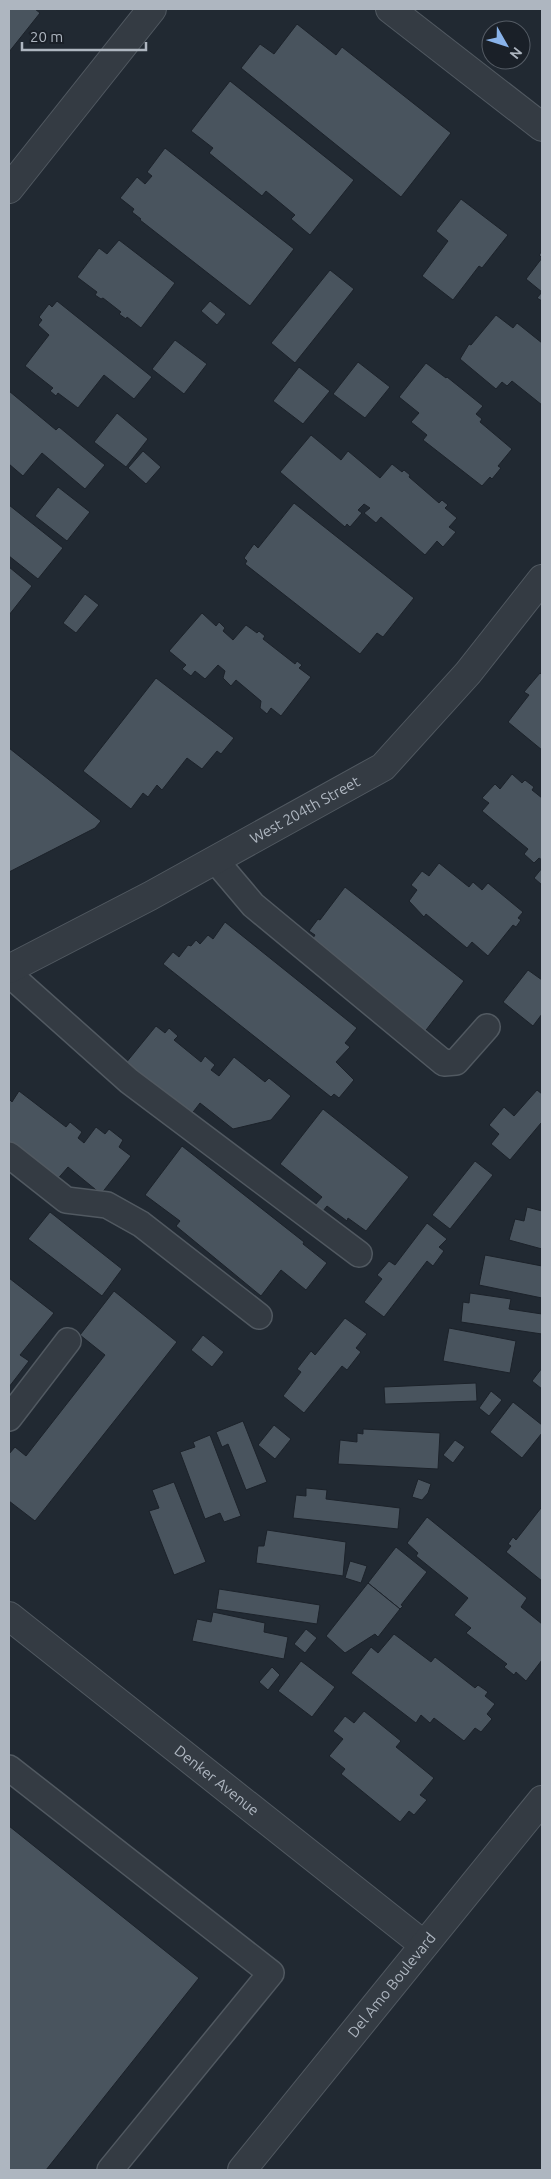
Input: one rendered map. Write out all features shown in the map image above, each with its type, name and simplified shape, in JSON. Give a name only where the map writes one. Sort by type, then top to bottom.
[{"type":"street","points":[[9,189],[152,9]]},
{"type":"street","points":[[390,9],[542,127]]},
{"type":"street","name":"West 204th Street","points":[[9,969],[150,896],[383,767],[468,673],[542,578]]},
{"type":"street","name":"Denker Avenue","points":[[9,1616],[424,1946]]},
{"type":"street","name":"Del Amo Boulevard","points":[[242,2170],[542,1800]]},
{"type":"lane","points":[[215,860],[253,905],[444,1063],[456,1062],[487,1027]]},
{"type":"lane","points":[[9,974],[129,1081],[359,1254]]},
{"type":"lane","points":[[9,1156],[66,1200],[107,1205],[141,1224],[259,1316]]},
{"type":"lane","points":[[9,1418],[68,1341]]},
{"type":"lane","points":[[9,1768],[271,1973],[110,2170]]},
{"type":"building","points":[[9,9],[35,9],[40,13],[9,52]]},
{"type":"building","points":[[297,24],[336,55],[342,47],[451,133],[401,197],[241,68],[260,44],[274,54]]},
{"type":"building","points":[[230,81],[354,180],[310,235],[291,219],[295,215],[266,191],[262,196],[209,153],[213,148],[191,131]]},
{"type":"building","points":[[165,148],[294,249],[250,306],[140,220],[132,212],[134,209],[120,198],[137,177],[145,184],[152,176],[147,172]]},
{"type":"building","points":[[461,199],[508,235],[482,268],[479,266],[453,300],[422,276],[448,241],[436,231]]},
{"type":"building","points":[[119,240],[175,283],[141,328],[127,317],[126,319],[119,314],[121,312],[103,298],[101,299],[95,295],[97,292],[77,277],[99,248],[107,254]]},
{"type":"building","points":[[542,258],[542,292],[526,279]]},
{"type":"building","points":[[330,270],[354,289],[295,363],[271,343]]},
{"type":"building","points":[[542,292],[542,301],[537,298]]},
{"type":"building","points":[[57,301],[152,377],[134,399],[104,375],[78,408],[58,393],[56,396],[50,391],[53,388],[25,366],[49,335],[38,325],[42,320],[39,317],[49,304],[52,307]]},
{"type":"building","points":[[210,301],[226,314],[217,325],[201,311]]},
{"type":"building","points":[[496,315],[513,328],[517,323],[542,343],[542,405],[512,381],[507,386],[502,382],[496,389],[460,359],[469,344],[471,345]]},
{"type":"building","points":[[175,340],[207,364],[184,394],[152,369]]},
{"type":"building","points":[[358,362],[390,387],[365,418],[333,394]]},
{"type":"building","points":[[426,363],[483,406],[476,414],[482,419],[480,422],[512,449],[498,466],[501,468],[492,479],[490,477],[482,486],[423,440],[427,435],[411,422],[419,413],[399,397]]},
{"type":"building","points":[[299,367],[330,391],[303,424],[273,401]]},
{"type":"building","points":[[9,391],[56,430],[59,427],[105,465],[85,489],[42,453],[23,476],[9,464]]},
{"type":"building","points":[[117,413],[148,439],[126,467],[94,442]]},
{"type":"building","points":[[311,435],[341,460],[348,451],[380,478],[392,464],[402,472],[404,470],[410,475],[409,477],[439,503],[442,500],[448,505],[445,508],[457,518],[449,527],[456,532],[443,547],[437,541],[425,555],[381,517],[376,523],[364,513],[370,508],[364,504],[358,510],[362,513],[350,527],[347,524],[345,527],[280,472]]},
{"type":"building","points":[[143,451],[161,467],[146,484],[128,468]]},
{"type":"building","points":[[58,487],[90,512],[67,541],[35,516]]},
{"type":"building","points":[[294,503],[414,598],[383,637],[377,633],[360,654],[245,564],[247,561],[244,558],[254,544],[258,548]]},
{"type":"building","points":[[9,505],[63,548],[38,579],[9,556]]},
{"type":"building","points":[[9,567],[32,586],[9,615]]},
{"type":"building","points":[[85,594],[99,605],[76,633],[63,623]]},
{"type":"building","points":[[202,613],[216,626],[219,622],[225,628],[223,631],[233,640],[246,625],[257,633],[259,631],[265,636],[263,639],[295,664],[297,661],[302,665],[299,668],[311,677],[281,716],[271,708],[267,714],[260,708],[261,701],[236,680],[231,686],[223,678],[225,671],[218,665],[205,679],[195,671],[191,676],[182,669],[186,665],[169,651]]},
{"type":"building","points":[[540,673],[542,675],[542,750],[508,722],[529,695],[524,692]]},
{"type":"building","points":[[156,678],[234,738],[221,754],[217,751],[202,769],[187,758],[162,790],[157,785],[148,797],[143,793],[131,809],[83,771]]},
{"type":"building","points":[[9,748],[101,821],[95,828],[9,872]]},
{"type":"building","points":[[512,774],[522,783],[525,780],[534,787],[532,790],[542,798],[542,860],[539,858],[534,863],[524,854],[528,849],[482,811],[489,803],[482,798],[495,784],[500,789]]},
{"type":"building","points":[[439,863],[469,887],[473,882],[482,890],[488,883],[523,912],[518,918],[521,920],[516,927],[513,925],[488,956],[472,942],[467,948],[426,914],[424,917],[409,901],[417,890],[411,885],[422,871],[429,876]]},
{"type":"building","points":[[542,868],[542,885],[534,878]]},
{"type":"building","points":[[345,887],[464,981],[423,1034],[309,944],[315,935],[309,931],[318,919],[320,920]]},
{"type":"building","points":[[225,922],[357,1028],[345,1043],[350,1047],[336,1062],[354,1080],[339,1098],[334,1094],[331,1097],[163,964],[173,952],[179,957],[188,945],[191,946],[196,940],[200,944],[208,935],[213,939]]},
{"type":"building","points":[[528,970],[542,980],[542,1014],[533,1026],[503,1002]]},
{"type":"building","points":[[156,1026],[165,1033],[169,1028],[178,1036],[174,1040],[201,1062],[205,1056],[215,1065],[211,1070],[219,1076],[234,1057],[265,1082],[269,1078],[291,1096],[271,1120],[233,1129],[200,1103],[190,1116],[125,1064]]},
{"type":"building","points":[[537,1090],[542,1094],[542,1124],[510,1160],[491,1144],[499,1134],[489,1125],[504,1107],[514,1116]]},
{"type":"building","points":[[19,1091],[66,1127],[70,1122],[82,1132],[78,1138],[84,1143],[96,1127],[105,1134],[109,1129],[123,1140],[119,1147],[131,1156],[101,1194],[68,1167],[55,1182],[9,1146],[9,1099],[12,1102]]},
{"type":"building","points":[[323,1109],[409,1177],[366,1231],[348,1218],[347,1221],[327,1206],[323,1211],[315,1205],[322,1197],[280,1164]]},
{"type":"building","points":[[182,1146],[304,1242],[303,1244],[327,1263],[306,1290],[281,1270],[261,1296],[176,1226],[180,1221],[145,1195]]},
{"type":"building","points":[[475,1161],[493,1175],[450,1229],[432,1215]]},
{"type":"building","points":[[527,1207],[542,1211],[542,1249],[509,1240],[515,1219],[524,1221]]},
{"type":"building","points":[[50,1212],[122,1269],[102,1296],[28,1239]]},
{"type":"building","points":[[427,1223],[447,1239],[439,1247],[444,1251],[433,1266],[427,1261],[384,1317],[364,1302],[382,1279],[377,1275],[389,1261],[395,1265]]},
{"type":"building","points":[[485,1255],[542,1266],[542,1298],[479,1285]]},
{"type":"building","points":[[9,1278],[54,1313],[20,1355],[29,1361],[9,1387]]},
{"type":"building","points":[[114,1291],[177,1342],[35,1521],[9,1501],[9,1454],[15,1447],[26,1456],[105,1355],[80,1335]]},
{"type":"building","points":[[470,1293],[511,1299],[509,1309],[542,1314],[542,1334],[461,1322],[463,1302],[469,1303]]},
{"type":"building","points":[[345,1318],[367,1334],[356,1348],[361,1352],[347,1370],[342,1366],[304,1413],[283,1396],[301,1372],[297,1369],[311,1351],[315,1355]]},
{"type":"building","points":[[449,1328],[516,1341],[510,1373],[443,1361]]},
{"type":"building","points":[[203,1335],[224,1352],[212,1367],[191,1350]]},
{"type":"building","points":[[542,1368],[542,1389],[532,1381]]},
{"type":"building","points":[[476,1383],[477,1401],[385,1404],[384,1387]]},
{"type":"building","points":[[491,1391],[502,1400],[489,1416],[479,1408]]},
{"type":"building","points":[[513,1402],[542,1425],[542,1433],[522,1458],[490,1432]]},
{"type":"building","points":[[243,1421],[267,1482],[246,1490],[228,1444],[222,1447],[216,1432]]},
{"type":"building","points":[[274,1425],[291,1439],[275,1459],[258,1445]]},
{"type":"building","points":[[363,1429],[440,1433],[438,1469],[338,1464],[340,1440],[357,1442],[357,1433],[363,1434]]},
{"type":"building","points":[[210,1435],[241,1516],[224,1522],[220,1513],[205,1519],[180,1452],[195,1447],[193,1442]]},
{"type":"building","points":[[455,1440],[465,1447],[453,1463],[443,1455]]},
{"type":"building","points":[[418,1479],[431,1484],[428,1493],[422,1500],[412,1497]]},
{"type":"building","points":[[174,1482],[206,1562],[174,1575],[149,1511],[159,1508],[152,1490]]},
{"type":"building","points":[[306,1488],[327,1490],[326,1499],[400,1508],[398,1529],[293,1518],[296,1495],[306,1496]]},
{"type":"building","points":[[541,1508],[542,1581],[506,1552],[511,1546],[508,1544],[513,1537],[516,1540]]},
{"type":"building","points":[[427,1517],[527,1598],[521,1607],[542,1624],[542,1660],[526,1681],[516,1672],[514,1675],[504,1667],[507,1664],[466,1633],[471,1628],[454,1615],[468,1598],[416,1556],[418,1553],[407,1543]]},
{"type":"building","points":[[267,1530],[346,1542],[343,1576],[256,1563],[258,1546],[264,1546]]},
{"type":"building","points":[[396,1547],[427,1572],[401,1605],[403,1606],[400,1609],[368,1583]]},
{"type":"building","points":[[350,1561],[367,1566],[361,1583],[345,1578]]},
{"type":"building","points":[[368,1583],[400,1609],[378,1637],[375,1634],[345,1653],[326,1636]]},
{"type":"building","points":[[219,1589],[320,1605],[317,1624],[216,1609]]},
{"type":"building","points":[[213,1612],[265,1623],[264,1632],[288,1637],[284,1659],[192,1641],[197,1619],[211,1622]]},
{"type":"building","points":[[306,1629],[317,1638],[305,1653],[294,1644]]},
{"type":"building","points":[[394,1634],[431,1662],[435,1657],[475,1688],[478,1685],[488,1692],[485,1696],[495,1704],[487,1714],[492,1719],[481,1732],[475,1728],[464,1741],[434,1718],[430,1723],[421,1715],[416,1723],[351,1673],[371,1647],[378,1653]]},
{"type":"building","points":[[301,1661],[335,1687],[312,1717],[278,1691]]},
{"type":"building","points":[[272,1667],[280,1675],[268,1690],[259,1682]]},
{"type":"building","points":[[364,1711],[401,1741],[396,1747],[434,1778],[420,1795],[427,1800],[414,1815],[409,1811],[400,1822],[341,1774],[345,1769],[329,1756],[343,1739],[333,1731],[345,1716],[354,1723]]},
{"type":"building","points":[[9,1826],[199,1978],[46,2170],[9,2170]]}]
